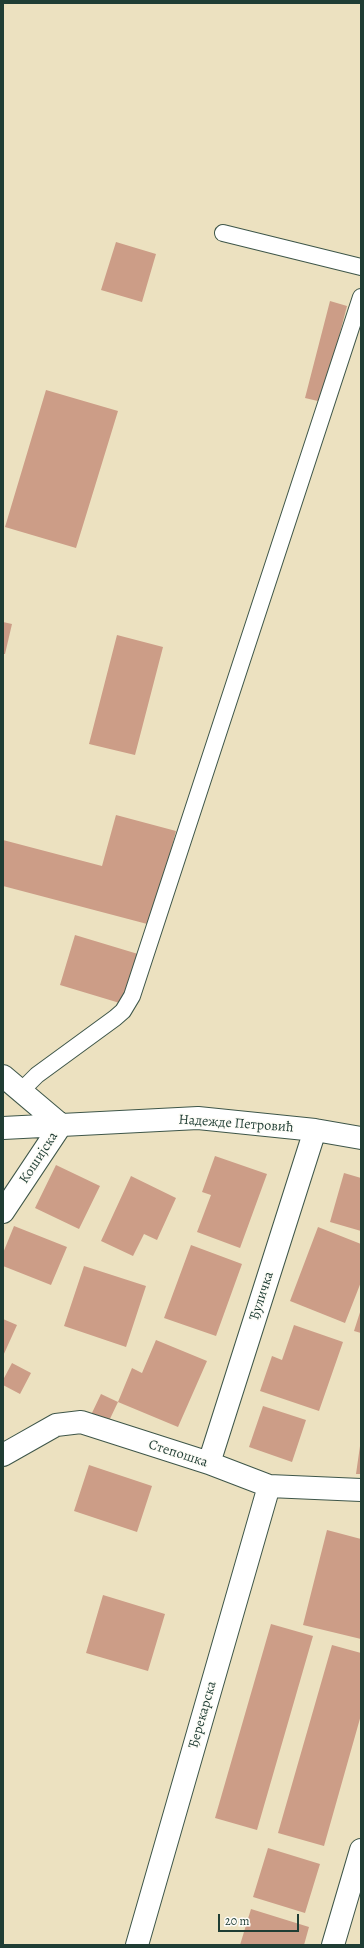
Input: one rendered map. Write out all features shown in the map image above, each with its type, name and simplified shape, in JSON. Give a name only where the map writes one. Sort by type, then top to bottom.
[{"type":"street","points":[[3,1076],[62,1125]]},
{"type":"street","name":"Надежде Петровић","points":[[3,1128],[198,1118],[315,1130],[361,1138]]},
{"type":"street","name":"Кошијска","points":[[3,1212],[62,1125]]},
{"type":"street","name":"Ђуличка","points":[[209,1463],[315,1130]]},
{"type":"street","name":"Степошка","points":[[3,1455],[56,1425],[81,1422],[209,1463],[269,1486],[361,1490]]},
{"type":"street","name":"Ђерекарска","points":[[137,1945],[269,1486]]},
{"type":"street","points":[[333,1945],[361,1850]]},
{"type":"lane","points":[[223,233],[361,267]]},
{"type":"lane","points":[[21,1091],[37,1075],[115,1018],[129,1004],[361,297]]},
{"type":"building","points":[[116,242],[156,254],[142,302],[101,290]]},
{"type":"building","points":[[330,301],[347,306],[322,402],[305,398]]},
{"type":"building","points":[[46,390],[118,411],[76,548],[5,527]]},
{"type":"building","points":[[3,622],[12,624],[5,654],[3,654]]},
{"type":"building","points":[[117,635],[163,647],[135,755],[89,744]]},
{"type":"building","points":[[116,815],[176,831],[151,925],[3,886],[3,840],[102,866]]},
{"type":"building","points":[[75,935],[138,954],[123,1004],[60,985]]},
{"type":"building","points":[[215,1156],[267,1174],[240,1248],[197,1232],[211,1195],[202,1192]]},
{"type":"building","points":[[56,1165],[100,1186],[79,1229],[35,1208]]},
{"type":"building","points":[[344,1173],[361,1178],[361,1231],[330,1222]]},
{"type":"building","points":[[131,1176],[176,1198],[157,1240],[144,1234],[133,1256],[101,1241]]},
{"type":"building","points":[[14,1226],[67,1247],[51,1285],[3,1266],[3,1253]]},
{"type":"building","points":[[318,1227],[361,1244],[361,1282],[345,1323],[290,1301]]},
{"type":"building","points":[[191,1245],[242,1264],[216,1336],[164,1318]]},
{"type":"building","points":[[84,1266],[146,1286],[126,1347],[64,1326]]},
{"type":"building","points":[[361,1309],[361,1333],[354,1331]]},
{"type":"building","points":[[3,1319],[17,1325],[3,1356]]},
{"type":"building","points":[[294,1325],[343,1342],[319,1411],[260,1391],[272,1356],[282,1360]]},
{"type":"building","points":[[156,1340],[207,1361],[178,1427],[118,1402],[132,1368],[142,1373]]},
{"type":"building","points":[[12,1363],[31,1373],[20,1394],[3,1385],[3,1380]]},
{"type":"building","points":[[101,1394],[118,1402],[108,1423],[91,1415]]},
{"type":"building","points":[[263,1406],[306,1420],[292,1462],[249,1447]]},
{"type":"building","points":[[360,1446],[361,1474],[356,1474]]},
{"type":"building","points":[[89,1465],[152,1486],[137,1532],[74,1511]]},
{"type":"building","points":[[327,1530],[361,1539],[361,1639],[303,1625]]},
{"type":"building","points":[[103,1595],[165,1614],[148,1671],[86,1653]]},
{"type":"building","points":[[271,1624],[313,1636],[257,1830],[215,1818]]},
{"type":"building","points":[[332,1645],[361,1653],[361,1715],[324,1846],[278,1833]]},
{"type":"building","points":[[268,1848],[320,1864],[305,1913],[253,1897]]},
{"type":"building","points":[[251,1909],[309,1927],[304,1945],[240,1945]]}]
